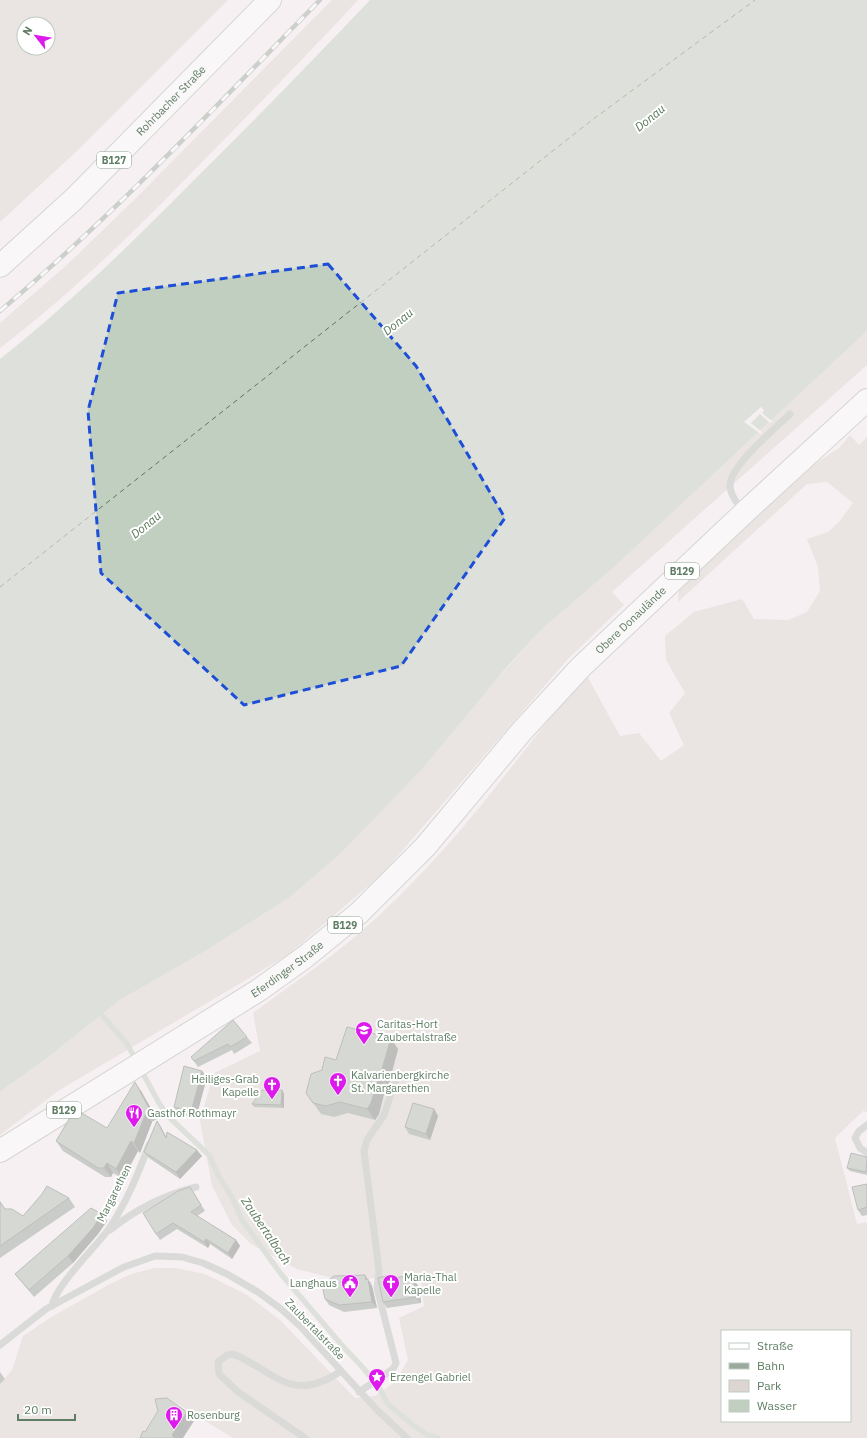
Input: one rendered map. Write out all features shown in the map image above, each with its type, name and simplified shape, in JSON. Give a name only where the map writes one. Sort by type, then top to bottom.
[{"type":"main road","name":"Rohrbacher Straße","points":[[0,266],[80,194],[270,0]]},
{"type":"main road","name":"Obere Donaulände","points":[[506,750],[547,702],[581,667],[745,512],[867,400]]},
{"type":"main road","name":"Eferdinger Straße","points":[[0,1151],[264,986],[344,926],[372,901],[425,847],[506,750]]},
{"type":"street","points":[[745,512],[734,500],[729,486],[732,477],[746,456],[790,414]]},
{"type":"street","points":[[359,1392],[394,1368],[396,1362],[377,1288],[379,1273],[364,1151],[367,1140],[384,1115],[396,1079]]},
{"type":"street","points":[[867,1125],[859,1131],[855,1138],[860,1148],[867,1153]]},
{"type":"street","name":"Margarethen","points":[[52,1306],[63,1284],[103,1237],[129,1193],[152,1137]]},
{"type":"street","points":[[103,1237],[122,1220],[149,1204],[170,1194],[196,1187]]},
{"type":"street","name":"Zaubertalstraße","points":[[0,1345],[33,1318],[52,1306],[136,1262],[162,1255],[182,1257],[203,1263],[227,1274],[267,1298],[301,1327],[359,1392],[407,1438]]},
{"type":"street","points":[[304,1438],[238,1392],[219,1374],[218,1362],[227,1354],[233,1354],[273,1378],[297,1385],[312,1384],[328,1380],[341,1372]]},
{"type":"highlighted area","points":[[328,264],[416,366],[505,518],[401,666],[244,705],[101,573],[88,411],[118,293]]},
{"type":"green space","points":[[0,0],[228,0],[78,150],[0,222]]},
{"type":"green space","points":[[332,0],[358,0],[321,40],[107,257],[55,304],[0,348],[0,323],[69,263],[136,198]]},
{"type":"green space","points":[[867,331],[867,365],[612,592],[624,605],[567,660],[382,874],[288,955],[58,1091],[0,1135],[0,1092],[51,1055],[120,1000],[207,950],[290,897],[339,855],[541,630],[613,568]]},
{"type":"green space","points":[[850,435],[859,445],[867,437],[867,1112],[863,1111],[835,1138],[857,1224],[867,1222],[867,1438],[233,1438],[168,1398],[143,1438],[0,1438],[0,1384],[12,1370],[23,1336],[53,1316],[110,1284],[131,1274],[155,1268],[176,1268],[205,1274],[247,1295],[279,1319],[355,1398],[375,1396],[395,1382],[408,1360],[399,1318],[424,1306],[421,1281],[386,1277],[344,1281],[297,1269],[251,1244],[232,1225],[212,1186],[200,1120],[214,1073],[260,1051],[253,1013],[319,965],[357,935],[406,890],[473,815],[586,674],[620,736],[639,733],[661,761],[684,745],[669,713],[685,693],[666,660],[665,636],[694,612],[742,599],[754,619],[788,620],[807,612],[820,591],[818,567],[807,539],[828,532],[839,522],[853,503],[827,482],[807,484],[678,602],[679,585],[792,479],[839,448]]},
{"type":"water","name":"Donau","points":[[370,0],[867,0],[867,331],[613,568],[541,630],[506,668],[422,769],[339,855],[290,897],[207,950],[120,1000],[51,1055],[0,1092],[0,359],[74,296],[122,252],[259,115]]},
{"type":"pier","points":[[761,407],[764,410],[762,413],[773,422],[770,423],[760,414],[751,423],[762,432],[761,434],[744,422]]},
{"type":"building","points":[[233,1020],[247,1037],[230,1047],[228,1044],[194,1061],[191,1057]]},
{"type":"building","points":[[347,1027],[391,1038],[371,1103],[367,1109],[340,1102],[326,1106],[313,1103],[306,1093],[311,1074],[322,1070],[325,1057],[336,1060]]},
{"type":"building","points":[[184,1066],[202,1071],[191,1112],[174,1107]]},
{"type":"building","name":"Gasthof Rothmayr","points":[[135,1082],[150,1110],[146,1113],[134,1143],[131,1141],[116,1169],[107,1163],[104,1168],[98,1168],[56,1141],[75,1109],[107,1128]]},
{"type":"building","name":"Heiliges-Grab Kapelle","points":[[262,1090],[282,1090],[281,1105],[252,1104]]},
{"type":"building","points":[[413,1103],[434,1109],[426,1134],[405,1127]]},
{"type":"building","points":[[157,1121],[166,1138],[167,1132],[197,1150],[176,1172],[144,1152]]},
{"type":"building","points":[[851,1153],[867,1157],[866,1172],[847,1168]]},
{"type":"building","points":[[867,1184],[867,1207],[858,1210],[852,1187]]},
{"type":"building","points":[[47,1186],[69,1198],[0,1246],[0,1202],[5,1209],[12,1209],[23,1216]]},
{"type":"building","points":[[190,1187],[201,1205],[191,1212],[236,1240],[228,1253],[206,1239],[204,1242],[173,1223],[156,1234],[143,1213],[178,1191]]},
{"type":"building","points":[[91,1208],[102,1214],[93,1228],[68,1256],[29,1290],[15,1274]]},
{"type":"building","name":"Langhaus","points":[[365,1275],[366,1280],[368,1279],[372,1302],[339,1305],[325,1299],[322,1285],[334,1276]]},
{"type":"building","name":"Maria-Thal Kapelle","points":[[390,1275],[393,1278],[406,1276],[407,1281],[414,1280],[416,1297],[383,1302],[378,1278]]},
{"type":"building","points":[[167,1398],[187,1412],[172,1435],[175,1438],[140,1438],[143,1431],[145,1432],[158,1411],[155,1399]]},
{"type":"waterway","name":"Zaubertalbach","points":[[101,1014],[127,1044],[136,1060]]},
{"type":"waterway","name":"Zaubertalbach","points":[[140,1068],[159,1103],[169,1117],[209,1155],[218,1175],[233,1199],[242,1220],[281,1274],[378,1386],[388,1404],[414,1426],[428,1435],[438,1438]]},
{"type":"ferry route","points":[[0,587],[592,120],[755,0]]},
{"type":"railway","points":[[0,311],[83,237],[124,198],[203,120],[320,0]]},
{"type":"place","name":"Caritas-Hort Zaubertalstraße","points":[[364,1045]]},
{"type":"place","name":"Kalvarienbergkirche St. Margarethen","points":[[338,1096]]},
{"type":"place","name":"Heiliges-Grab Kapelle","points":[[272,1100]]},
{"type":"place","name":"Gasthof Rothmayr","points":[[134,1128]]},
{"type":"place","name":"Langhaus","points":[[350,1298]]},
{"type":"place","name":"Maria-Thal Kapelle","points":[[391,1298]]},
{"type":"place","name":"Erzengel Gabriel","points":[[377,1392]]},
{"type":"place","name":"Rosenburg","points":[[174,1430]]}]
